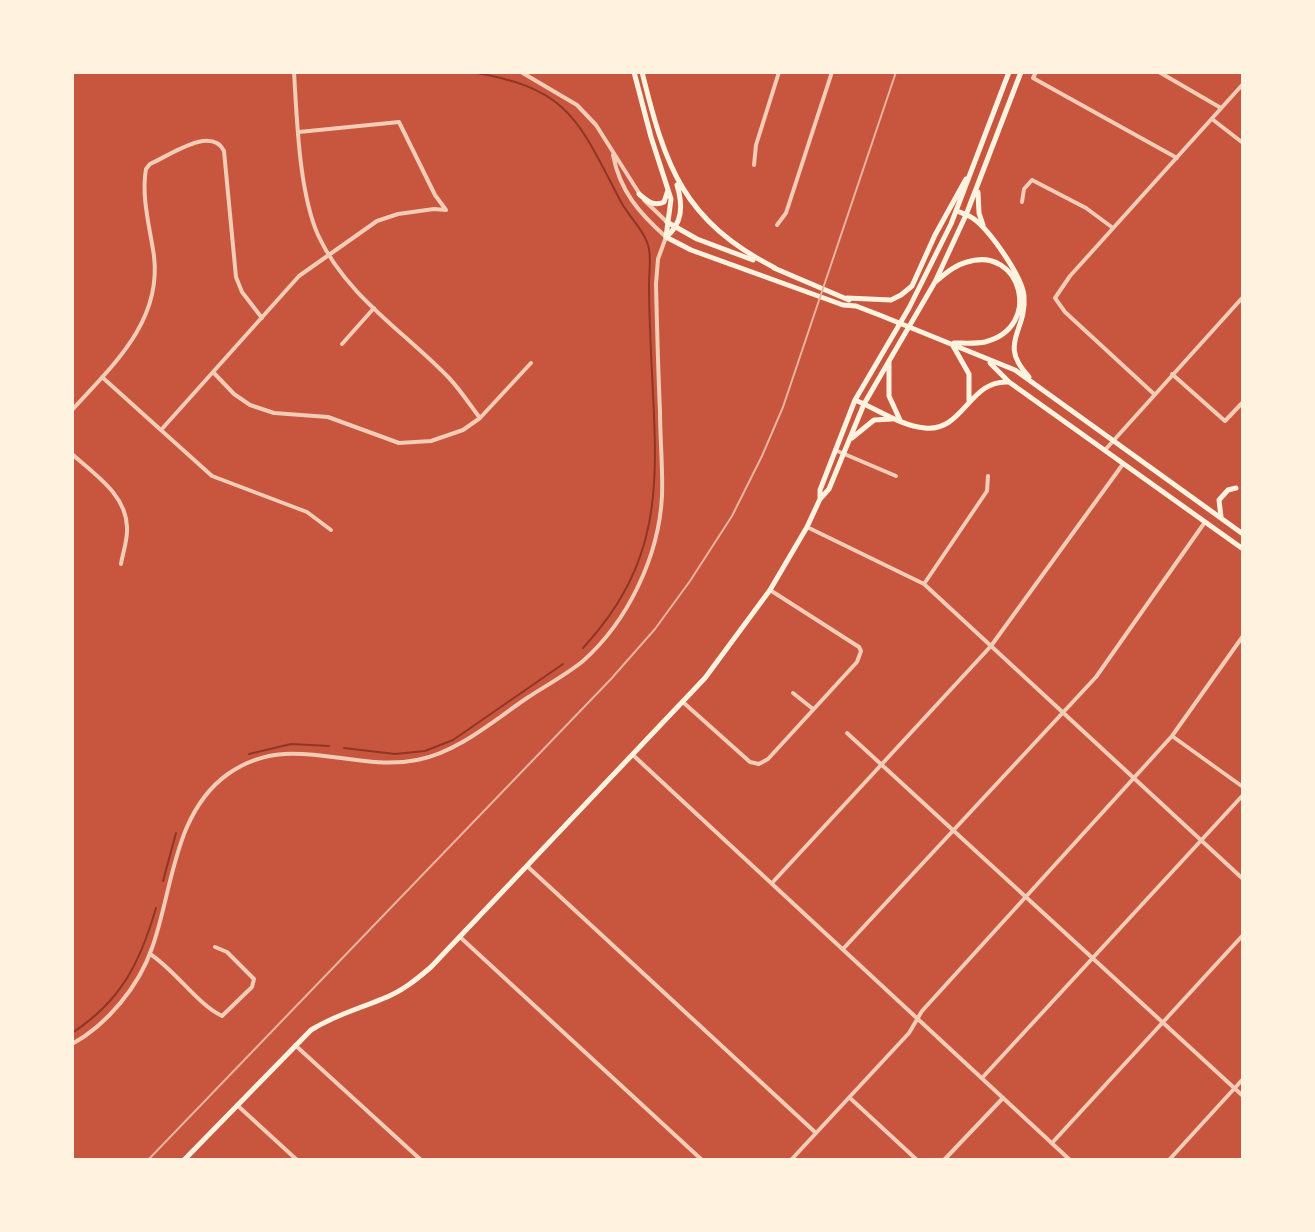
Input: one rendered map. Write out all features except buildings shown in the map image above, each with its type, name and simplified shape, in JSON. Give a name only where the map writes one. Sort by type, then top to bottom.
[{"type":"main road","points":[[634,72],[671,199],[666,237]]},
{"type":"main road","points":[[642,72],[681,199],[682,209],[676,229],[666,237]]},
{"type":"main road","points":[[820,499],[820,490],[855,400],[934,262],[957,211],[1009,72]]},
{"type":"main road","points":[[184,1160],[311,1030],[334,1015],[383,999],[410,985],[634,756],[684,703],[735,641],[770,590],[820,499],[829,489],[864,404],[935,282],[978,186],[1021,72]]},
{"type":"main road","points":[[667,222],[697,239],[847,298],[879,302],[891,300],[912,286],[935,235],[978,157]]},
{"type":"main road","points":[[670,165],[689,199],[715,229],[745,252],[775,268]]},
{"type":"main road","points":[[639,194],[650,202],[660,204],[667,195],[668,185]]},
{"type":"main road","points":[[978,186],[979,213],[985,230],[1018,277],[1024,295],[1013,345],[1014,356],[1019,367],[1038,387]]},
{"type":"main road","points":[[957,211],[985,230]]},
{"type":"main road","points":[[666,237],[691,250],[928,333],[1015,370],[1243,534]]},
{"type":"main road","points":[[935,282],[956,267],[982,259],[1007,269],[1019,289],[1018,315],[1012,327],[1000,337],[983,343],[951,343]]},
{"type":"main road","points":[[847,298],[856,306]]},
{"type":"main road","points":[[951,343],[969,374],[968,403]]},
{"type":"main road","points":[[889,358],[889,396],[901,421]]},
{"type":"main road","points":[[986,360],[1009,382],[1243,549]]},
{"type":"main road","points":[[855,400],[915,427],[940,427],[951,421],[989,384],[1009,382]]},
{"type":"main road","points":[[849,441],[874,420],[901,421]]},
{"type":"main road","points":[[1221,518],[1219,500],[1228,490],[1239,487]]},
{"type":"street","points":[[294,72],[307,201],[317,234],[348,283],[452,381],[480,418]]},
{"type":"street","points":[[521,72],[577,105],[596,125],[647,206],[667,222]]},
{"type":"street","points":[[754,165],[756,145],[779,72]]},
{"type":"street","points":[[777,225],[786,213],[832,72]]},
{"type":"street","points":[[1036,72],[1033,78],[1177,158]]},
{"type":"street","points":[[1159,72],[1221,108]]},
{"type":"street","points":[[1154,394],[1065,312],[1055,298],[1070,276],[1243,84]]},
{"type":"street","points":[[1212,119],[1243,143]]},
{"type":"street","points":[[161,430],[299,276],[377,221],[398,214],[446,210],[435,195],[399,122],[299,132]]},
{"type":"street","points":[[72,410],[123,354],[140,330],[150,303],[155,269],[149,230],[146,169],[150,164],[203,140],[213,139],[220,143],[224,151],[236,277],[242,292],[262,318]]},
{"type":"street","points":[[72,1044],[107,1017],[130,990],[150,954],[187,826],[204,797],[228,774],[265,757],[284,753],[301,752],[383,763],[418,760],[454,747],[582,661],[615,625],[640,583],[654,544],[662,497],[656,284],[658,259],[666,237],[637,210],[626,193],[613,155]]},
{"type":"street","points":[[1022,202],[1024,189],[1032,180],[1086,208],[1113,228]]},
{"type":"street","points":[[1104,450],[1243,297]]},
{"type":"street","points":[[342,344],[374,308]]},
{"type":"street","points":[[213,372],[234,394],[250,405],[274,413],[328,417],[399,443],[431,441],[463,430],[480,418],[531,363]]},
{"type":"street","points":[[1172,374],[1225,421],[1243,402]]},
{"type":"street","points":[[102,377],[212,476],[307,512],[331,530]]},
{"type":"street","points":[[835,450],[896,476]]},
{"type":"street","points":[[72,454],[114,493],[124,509],[127,529],[121,564]]},
{"type":"street","points":[[772,883],[991,646],[1123,464]]},
{"type":"street","points":[[924,584],[987,491],[988,476]]},
{"type":"street","points":[[843,949],[1096,677],[1205,522]]},
{"type":"street","points":[[807,527],[924,584],[1243,879]]},
{"type":"street","points":[[684,703],[750,762],[759,764],[768,759],[857,662],[861,651],[854,644],[770,590]]},
{"type":"street","points":[[791,1160],[909,1033],[918,1018],[1026,896],[1172,736],[1243,636]]},
{"type":"street","points":[[793,693],[813,709]]},
{"type":"street","points":[[847,733],[1243,1096]]},
{"type":"street","points":[[1172,736],[1243,787]]},
{"type":"street","points":[[634,756],[1070,1160]]},
{"type":"street","points":[[982,1078],[1243,795]]},
{"type":"street","points":[[527,866],[817,1134]]},
{"type":"street","points":[[1052,1143],[1243,935]]},
{"type":"street","points":[[460,937],[702,1160]]},
{"type":"street","points":[[150,954],[169,966],[222,1016],[252,987],[254,979],[227,952],[215,947]]},
{"type":"street","points":[[295,1045],[421,1160]]},
{"type":"street","points":[[1169,1160],[1243,1079]]},
{"type":"street","points":[[850,1098],[914,1159]]},
{"type":"street","points":[[944,1160],[1003,1098]]},
{"type":"street","points":[[237,1105],[297,1160]]},
{"type":"waterway","points":[[471,72],[530,88],[567,112],[593,149],[649,249],[655,435],[652,509],[631,579],[611,613],[583,648]]},
{"type":"waterway","points":[[344,748],[395,754],[425,751],[453,740],[563,664]]},
{"type":"waterway","points":[[249,754],[291,744],[329,746]]},
{"type":"waterway","points":[[163,881],[176,833]]},
{"type":"waterway","points":[[72,1033],[104,1008],[116,994],[143,946],[156,908]]},
{"type":"railway","points":[[148,1160],[611,679],[655,629],[690,581],[732,516],[783,407],[896,72]]}]
